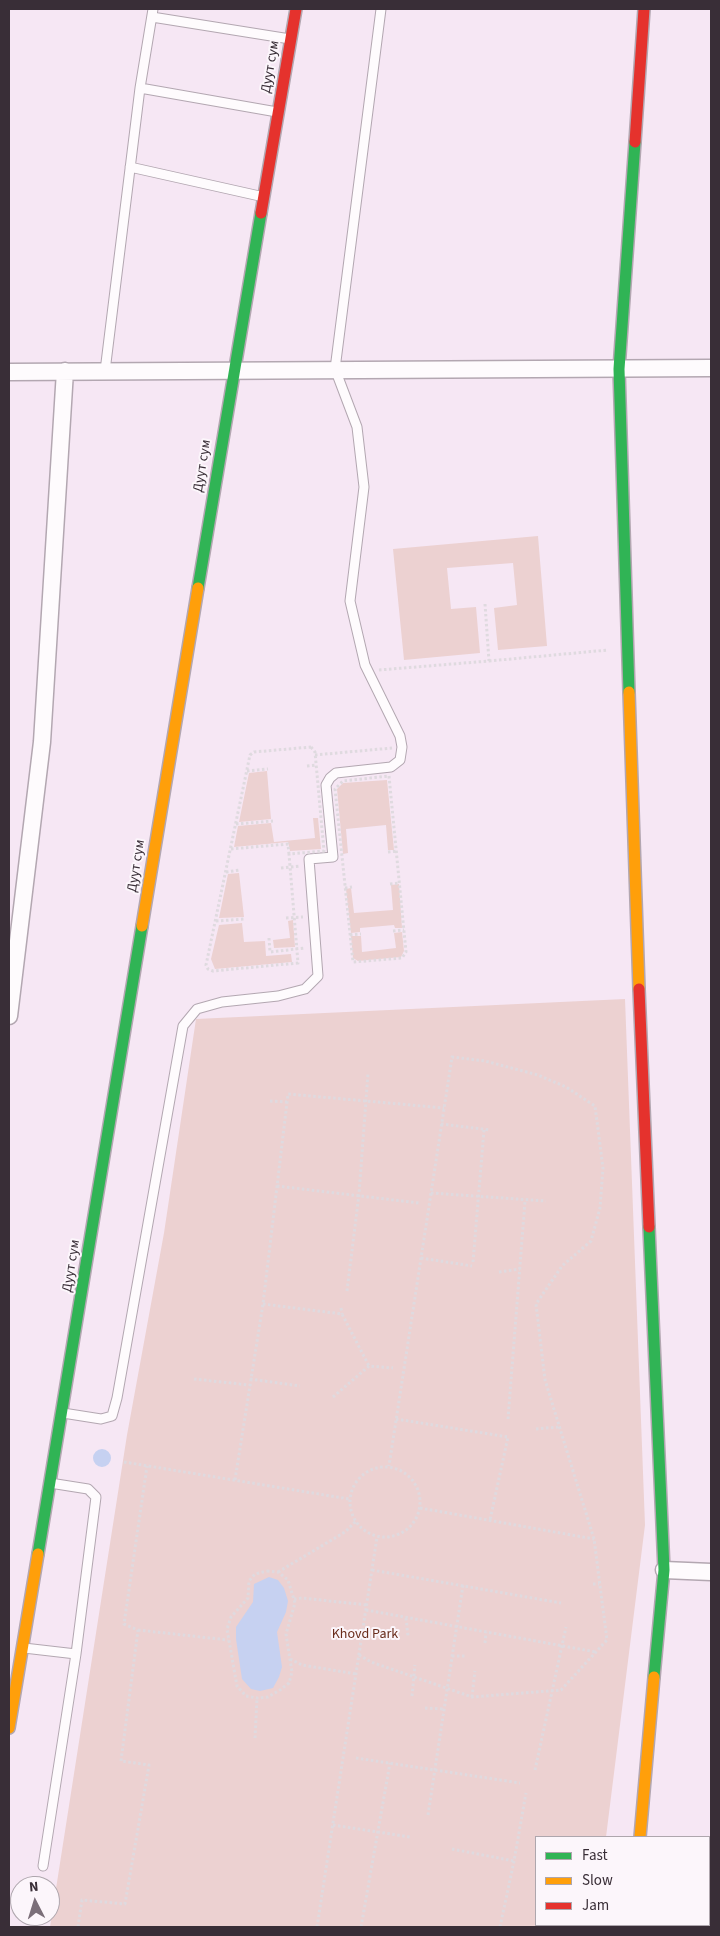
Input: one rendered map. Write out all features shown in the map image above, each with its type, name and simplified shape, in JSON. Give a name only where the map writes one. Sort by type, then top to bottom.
[{"type":"street","name":"Дуут сум","points":[[9,1728],[63,1413],[234,370],[296,9]]},
{"type":"street","points":[[640,1836],[664,1570],[636,924],[619,369],[644,9]]},
{"type":"street","points":[[9,372],[711,368]]},
{"type":"street","points":[[9,1016],[42,742],[65,371]]},
{"type":"street","points":[[664,1570],[711,1572]]},
{"type":"lane","points":[[63,1413],[101,1420],[112,1416],[117,1398],[183,1026],[197,1009],[222,1002],[278,996],[305,989],[318,976],[310,860],[333,857],[326,785],[336,773],[391,766],[400,760],[402,747],[400,736],[368,671],[350,601],[364,487],[357,428],[335,369],[381,9]]},
{"type":"lane","points":[[105,371],[140,88],[152,13],[291,39]]},
{"type":"lane","points":[[140,88],[279,112]]},
{"type":"lane","points":[[130,167],[264,197]]},
{"type":"lane","points":[[43,1866],[76,1654],[96,1497],[88,1488],[50,1483]]},
{"type":"lane","points":[[22,1648],[76,1654]]},
{"type":"path","points":[[485,604],[489,661]]},
{"type":"path","points":[[368,671],[628,648]]},
{"type":"path","points":[[231,848],[288,844],[288,854],[298,963],[212,971],[206,965],[250,755],[254,752],[311,747],[315,755],[324,851],[288,854]]},
{"type":"path","points":[[315,755],[402,747]]},
{"type":"path","points":[[307,766],[316,765]]},
{"type":"path","points":[[247,771],[268,769]]},
{"type":"path","points":[[389,776],[397,851],[406,952],[402,958],[353,962],[335,789],[338,784],[344,781],[389,776]]},
{"type":"path","points":[[236,824],[273,821]]},
{"type":"path","points":[[388,852],[397,851]]},
{"type":"path","points":[[281,868],[310,865]]},
{"type":"path","points":[[226,872],[240,870]]},
{"type":"path","points":[[390,884],[400,883]]},
{"type":"path","points":[[345,888],[352,887]]},
{"type":"path","points":[[216,921],[245,919]]},
{"type":"path","points":[[393,931],[404,930]]},
{"type":"path","points":[[350,935],[361,934]]},
{"type":"path","points":[[269,938],[270,952],[316,947]]},
{"type":"path","points":[[359,1655],[371,1662],[472,1697],[560,1690],[607,1640],[594,1539],[544,1380],[536,1304],[562,1266],[590,1241],[600,1208],[603,1168],[595,1106],[566,1087],[538,1075],[485,1061],[452,1057],[389,1466]]},
{"type":"path","points":[[347,1291],[358,1194],[368,1073]]},
{"type":"path","points":[[235,1480],[263,1304],[288,1094],[444,1108]]},
{"type":"path","points":[[270,1101],[287,1102]]},
{"type":"path","points":[[442,1124],[490,1130]]},
{"type":"path","points":[[421,1258],[472,1264],[484,1130]]},
{"type":"path","points":[[277,1186],[358,1194],[419,1203]]},
{"type":"path","points":[[431,1193],[525,1201],[546,1200]]},
{"type":"path","points":[[508,1419],[525,1201]]},
{"type":"path","points":[[499,1272],[520,1269]]},
{"type":"path","points":[[263,1304],[342,1314]]},
{"type":"path","points":[[341,1308],[342,1314],[369,1366]]},
{"type":"path","points":[[333,1397],[369,1366],[393,1368]]},
{"type":"path","points":[[194,1378],[249,1386]]},
{"type":"path","points":[[250,1379],[300,1386]]},
{"type":"path","points":[[396,1419],[508,1437],[490,1520]]},
{"type":"path","points":[[536,1429],[558,1428]]},
{"type":"path","points":[[124,1462],[348,1499]]},
{"type":"path","points":[[147,1466],[124,1624],[138,1630],[228,1640]]},
{"type":"path","points":[[389,1466],[403,1470],[414,1480],[420,1493],[420,1508],[415,1521],[405,1531],[392,1537],[377,1537],[362,1529],[352,1516],[348,1499],[355,1481],[370,1469],[389,1466]]},
{"type":"path","points":[[420,1508],[594,1539]]},
{"type":"path","points":[[278,1572],[345,1532],[356,1521]]},
{"type":"path","points":[[317,1927],[377,1537]]},
{"type":"path","points":[[372,1570],[561,1603]]},
{"type":"path","points":[[268,1571],[278,1572],[288,1580],[294,1599],[292,1617],[286,1634],[292,1672],[288,1683],[268,1697],[246,1696],[237,1686],[227,1629],[231,1617],[248,1598],[249,1581],[255,1574],[268,1571]]},
{"type":"path","points":[[593,1584],[599,1584]]},
{"type":"path","points":[[428,1815],[463,1585]]},
{"type":"path","points":[[294,1599],[366,1607],[406,1618],[596,1652]]},
{"type":"path","points":[[406,1618],[408,1636]]},
{"type":"path","points":[[535,1770],[566,1627]]},
{"type":"path","points":[[78,1927],[82,1900],[125,1904],[149,1765],[121,1761],[138,1630]]},
{"type":"path","points":[[486,1632],[486,1643]]},
{"type":"path","points":[[452,1656],[466,1656]]},
{"type":"path","points":[[290,1659],[302,1665],[356,1674]]},
{"type":"path","points":[[412,1696],[415,1665]]},
{"type":"path","points":[[472,1697],[475,1671]]},
{"type":"path","points":[[255,1738],[257,1698]]},
{"type":"path","points":[[425,1708],[444,1709]]},
{"type":"path","points":[[356,1758],[520,1783]]},
{"type":"path","points":[[362,1927],[390,1763]]},
{"type":"path","points":[[500,1927],[526,1793]]},
{"type":"path","points":[[333,1825],[410,1837]]},
{"type":"path","points":[[452,1849],[514,1862]]},
{"type":"green space","points":[[538,536],[547,646],[498,650],[494,608],[517,605],[513,563],[447,568],[451,609],[476,607],[480,653],[404,660],[393,549]]},
{"type":"green space","points":[[267,771],[271,819],[239,822],[249,773]]},
{"type":"green space","points":[[387,780],[394,850],[388,850],[386,825],[346,829],[348,853],[343,854],[337,789],[343,783]]},
{"type":"green space","points":[[313,818],[318,818],[321,849],[290,851],[288,842],[234,847],[238,826],[271,823],[274,842],[315,838]]},
{"type":"green space","points":[[239,873],[244,917],[219,918],[228,874]]},
{"type":"green space","points":[[399,884],[402,928],[395,928],[394,925],[360,928],[360,932],[351,933],[346,889],[351,888],[354,913],[393,910],[391,885]]},
{"type":"green space","points":[[293,920],[295,947],[274,948],[273,940],[290,938],[288,921]]},
{"type":"green space","points":[[242,923],[244,942],[265,941],[266,956],[291,954],[292,962],[215,969],[211,959],[219,925]]},
{"type":"green space","points":[[402,932],[404,951],[401,957],[358,961],[353,958],[351,936],[361,936],[362,952],[396,948],[394,933]]},
{"type":"green space","name":"Khovd Park","points":[[625,999],[645,1525],[606,1836],[535,1836],[535,1926],[595,1927],[50,1927],[60,1926],[60,1876],[58,1876],[127,1435],[164,1233],[196,1019]]},
{"type":"water","points":[[102,1449],[108,1452],[111,1458],[108,1464],[102,1467],[96,1464],[93,1458],[96,1452]]},
{"type":"water","points":[[269,1577],[278,1580],[284,1588],[288,1601],[286,1612],[277,1632],[282,1667],[279,1677],[273,1688],[260,1691],[251,1689],[242,1679],[236,1627],[253,1602],[254,1584]]},
{"type":"traffic: fast","points":[[629,692],[619,369],[635,142]]},
{"type":"traffic: fast","points":[[198,588],[261,213]]},
{"type":"traffic: fast","points":[[38,1554],[142,926]]},
{"type":"traffic: fast","points":[[649,1227],[664,1570],[654,1677]]},
{"type":"traffic: slow","points":[[142,926],[198,588]]},
{"type":"traffic: slow","points":[[629,692],[639,989]]},
{"type":"traffic: slow","points":[[9,1728],[38,1554]]},
{"type":"traffic: slow","points":[[640,1836],[654,1677]]},
{"type":"traffic: jam","points":[[261,213],[296,9]]},
{"type":"traffic: jam","points":[[635,142],[644,9]]},
{"type":"traffic: jam","points":[[639,989],[649,1227]]}]
